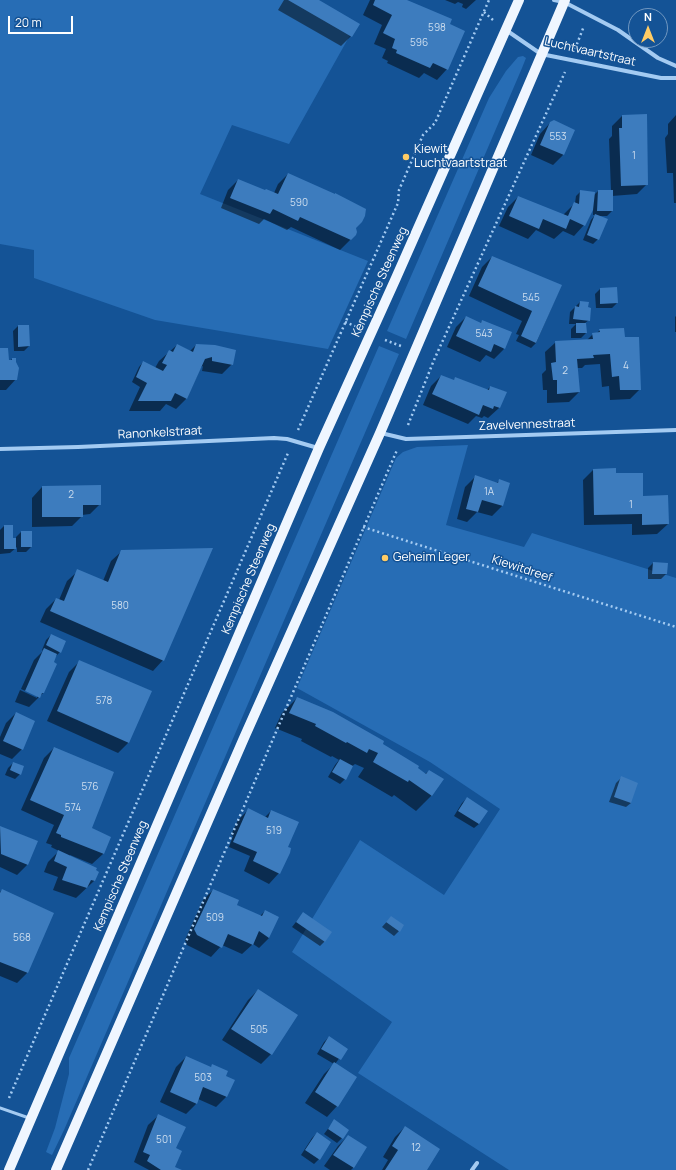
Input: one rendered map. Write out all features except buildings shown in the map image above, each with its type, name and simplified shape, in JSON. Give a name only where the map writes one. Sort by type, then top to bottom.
[{"type":"main road","name":"Kempische Steenweg","points":[[9,1170],[319,448],[519,0]]},
{"type":"main road","points":[[56,1170],[244,738],[380,433],[541,54],[561,1]]},
{"type":"street","name":"Luchtvaartstraat","points":[[561,1],[618,30],[658,58],[676,66]]},
{"type":"street","name":"Luchtvaartstraat","points":[[506,30],[541,54],[661,78],[676,78]]},
{"type":"street","name":"Zavelvennestraat","points":[[380,433],[402,439],[676,430]]},
{"type":"street","name":"Ranonkelstraat","points":[[0,449],[86,447],[274,438],[294,441],[319,448]]},
{"type":"street","points":[[472,1170],[477,1163]]},
{"type":"lane","points":[[2,1109],[31,1119]]},
{"type":"path","points":[[2,1109],[345,322],[398,204],[399,190],[420,142],[435,123],[489,0]]},
{"type":"path","points":[[88,1170],[402,439],[434,360],[589,15]]},
{"type":"path","points":[[345,322],[434,360]]},
{"type":"path","name":"Kiewitdreef","points":[[364,527],[676,627]]},
{"type":"shaded area","points":[[0,0],[304,0],[354,28],[289,144],[232,125],[200,194],[368,261],[328,349],[155,320],[34,278],[34,250],[0,244]]},
{"type":"shaded area","points":[[523,56],[526,58],[522,68],[406,339],[387,331],[489,98],[506,71],[518,57]]},
{"type":"shaded area","points":[[379,346],[399,354],[52,1155],[46,1152],[55,1128],[69,1074],[69,1058]]},
{"type":"shaded area","points":[[468,445],[446,525],[524,547],[532,533],[676,578],[676,1170],[509,1170],[358,1073],[392,1022],[292,952],[360,840],[444,895],[500,809],[430,762],[297,688],[396,458],[403,452],[417,447]]},
{"type":"place","name":"Kiewit Luchtvaartstraat","points":[[406,157]]},
{"type":"place","name":"Geheim Leger","points":[[385,558]]}]
